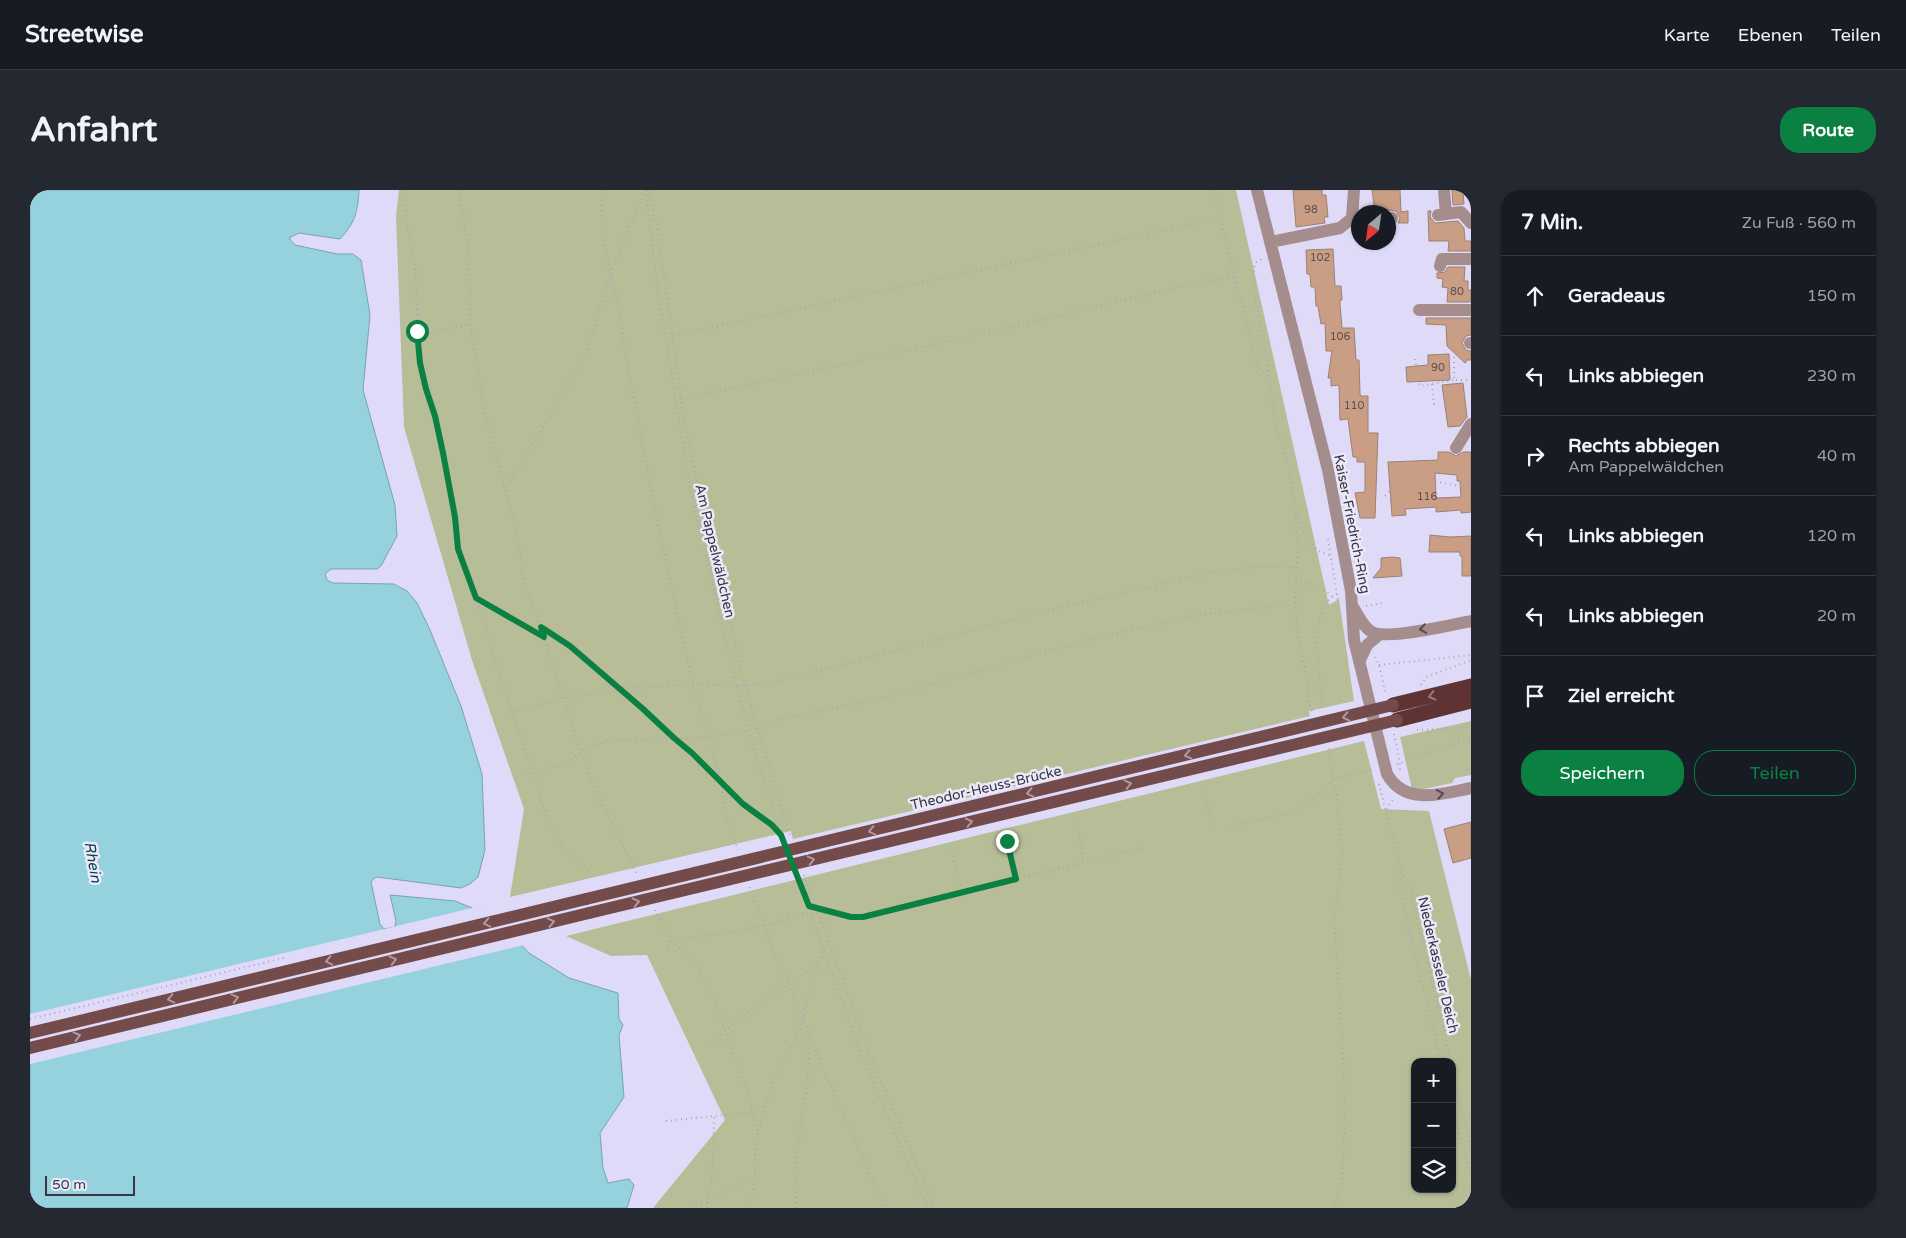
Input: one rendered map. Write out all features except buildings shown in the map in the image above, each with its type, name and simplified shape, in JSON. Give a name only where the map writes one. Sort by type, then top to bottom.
[{"type":"highway","points":[[1395,713],[1471,686]]},
{"type":"highway","points":[[1395,713],[1471,702]]},
{"type":"main road","name":"Theodor-Heuss-Brücke","points":[[30,1033],[586,899],[1395,713]]},
{"type":"main road","name":"Theodor-Heuss-Brücke","points":[[30,1048],[589,913],[1395,713]]},
{"type":"street","name":"Kaiser-Friedrich-Ring","points":[[1257,190],[1270,242],[1267,257],[1328,470],[1354,607],[1354,640],[1387,774],[1393,783],[1409,793],[1427,796],[1471,788]]},
{"type":"street","points":[[1354,190],[1355,205]]},
{"type":"street","points":[[1444,190],[1442,214],[1461,212],[1471,223]]},
{"type":"street","points":[[1270,242],[1340,228],[1351,221]]},
{"type":"street","points":[[1440,266],[1442,259],[1471,259]]},
{"type":"street","points":[[1419,310],[1471,310]]},
{"type":"street","points":[[1456,448],[1471,424]]},
{"type":"street","points":[[1354,607],[1366,628],[1379,634],[1471,621]]},
{"type":"street","points":[[1360,660],[1367,645],[1379,634]]},
{"type":"path","points":[[405,190],[406,220],[414,264],[420,363],[443,453],[455,517],[458,549],[476,598],[549,822],[566,852],[590,872]]},
{"type":"path","points":[[459,190],[469,252],[470,324],[486,417],[517,534],[524,581],[581,751],[596,789],[638,876]]},
{"type":"path","points":[[601,190],[603,237],[656,512],[692,684],[721,782],[724,809],[739,854]]},
{"type":"path","points":[[506,489],[586,354],[611,272],[646,190]]},
{"type":"path","points":[[646,190],[657,225],[681,399],[698,487],[745,686],[792,842]]},
{"type":"path","name":"Am Pappelwäldchen","points":[[646,190],[657,285],[690,488],[737,686],[758,764],[784,844]]},
{"type":"path","points":[[1213,190],[1258,368],[1264,372],[1268,370]]},
{"type":"path","points":[[672,336],[1220,218]]},
{"type":"path","points":[[1260,252],[1267,257],[1255,263],[1253,272],[1276,424],[1289,468],[1296,514],[1298,567],[1295,604],[1297,630],[1310,708],[1316,715]]},
{"type":"path","points":[[681,399],[991,332],[1204,281],[1226,279],[1235,276]]},
{"type":"path","points":[[418,339],[433,332],[470,324]]},
{"type":"path","points":[[1454,357],[1454,380]]},
{"type":"path","points":[[1415,359],[1420,386],[1454,380],[1471,380]]},
{"type":"path","points":[[1432,384],[1434,404],[1439,403]]},
{"type":"path","points":[[1385,496],[1393,488],[1392,478],[1418,478],[1460,486],[1471,485]]},
{"type":"path","points":[[1296,514],[1310,544],[1323,554],[1330,555]]},
{"type":"path","points":[[1327,537],[1337,594]]},
{"type":"path","points":[[513,713],[563,698],[596,693],[613,684],[630,688],[692,684],[745,686],[776,682],[1061,607],[1219,571],[1259,567],[1298,567]]},
{"type":"path","points":[[1296,578],[1321,588],[1332,596]]},
{"type":"path","points":[[476,598],[544,637]]},
{"type":"path","points":[[1367,605],[1382,603]]},
{"type":"path","points":[[524,775],[556,768],[568,763],[581,751],[606,742],[708,738],[750,731],[782,719],[884,698],[1095,638],[1204,614],[1295,604]]},
{"type":"path","points":[[541,627],[570,646],[642,708],[692,753],[743,804],[772,825],[781,835]]},
{"type":"path","points":[[1379,664],[1471,655]]},
{"type":"path","points":[[1422,682],[1426,678],[1471,660]]},
{"type":"path","points":[[1417,730],[1471,727]]},
{"type":"path","points":[[1400,763],[1471,738]]},
{"type":"path","points":[[1335,1208],[1342,1178],[1345,1122],[1343,1056],[1334,916],[1340,887],[1342,855],[1336,788],[1333,780],[1374,770]]},
{"type":"path","name":"Niederkasseler Deich","points":[[1377,778],[1402,874],[1410,888],[1450,1058]]},
{"type":"path","points":[[1204,791],[1213,830]]},
{"type":"path","points":[[1077,823],[1084,862]]},
{"type":"path","points":[[1007,841],[1016,879]]},
{"type":"path","points":[[809,906],[851,917],[863,917],[1143,848]]},
{"type":"path","points":[[952,851],[956,875],[964,892]]},
{"type":"path","points":[[802,868],[873,1063],[935,1208]]},
{"type":"path","points":[[795,871],[864,1060],[927,1208]]},
{"type":"path","name":"Niederkasseler Deich","points":[[1402,874],[1399,887],[1441,1058]]},
{"type":"path","points":[[748,880],[762,925],[776,960],[789,984],[822,1066],[885,1208]]},
{"type":"path","points":[[654,908],[671,940],[699,970],[712,996],[745,1084],[758,1133]]},
{"type":"path","points":[[671,940],[713,935],[811,912]]},
{"type":"path","points":[[666,950],[671,940]]},
{"type":"path","points":[[750,1208],[755,1179],[755,1148],[758,1133],[772,1084],[788,1054],[803,1018],[823,950]]},
{"type":"path","points":[[709,1044],[764,1000],[818,964]]},
{"type":"path","points":[[796,1208],[795,1166],[807,1086],[809,1061],[808,1029]]},
{"type":"path","points":[[1456,1085],[1471,1148]]},
{"type":"path","points":[[666,1121],[753,1112]]},
{"type":"path","points":[[707,1208],[713,1164],[714,1116]]},
{"type":"path","points":[[1456,1119],[1471,1177]]},
{"type":"path","points":[[691,1204],[708,1202],[734,1186],[755,1179]]},
{"type":"shaded area","points":[[399,190],[1236,190],[1329,605],[1339,599],[1354,701],[1309,711],[1310,716],[793,839],[791,831],[510,897],[524,809],[472,660],[404,427],[396,216]]},
{"type":"shaded area","points":[[1471,721],[1471,775],[1455,778],[1452,783],[1424,789],[1412,789],[1400,737]]},
{"type":"shaded area","points":[[1364,741],[1381,809],[1429,811],[1471,980],[1471,1208],[653,1208],[725,1120],[647,955],[611,956],[566,936]]},
{"type":"water","name":"Rhein","points":[[30,190],[359,190],[355,216],[349,228],[340,239],[299,233],[289,238],[295,245],[337,254],[353,254],[361,260],[370,315],[363,390],[395,505],[397,536],[381,566],[377,569],[331,569],[325,574],[327,580],[333,583],[394,584],[407,591],[417,603],[461,706],[482,774],[485,850],[478,877],[470,884],[461,888],[377,877],[373,879],[371,882],[380,924],[384,929],[395,927],[396,921],[390,895],[455,901],[482,912],[506,928],[529,953],[569,978],[618,993],[619,1019],[623,1025],[619,1035],[624,1097],[600,1133],[603,1168],[608,1183],[629,1179],[634,1185],[627,1208],[30,1208]]},
{"type":"pier","points":[[476,907],[507,926],[524,945],[30,1064],[30,1014]]},
{"type":"route","points":[[417,331],[420,363],[443,453],[455,517],[458,549],[476,598],[544,637],[541,627],[570,646],[692,753],[743,804],[772,825],[781,835],[809,906],[851,917],[863,917],[1016,879],[1007,841]]}]
